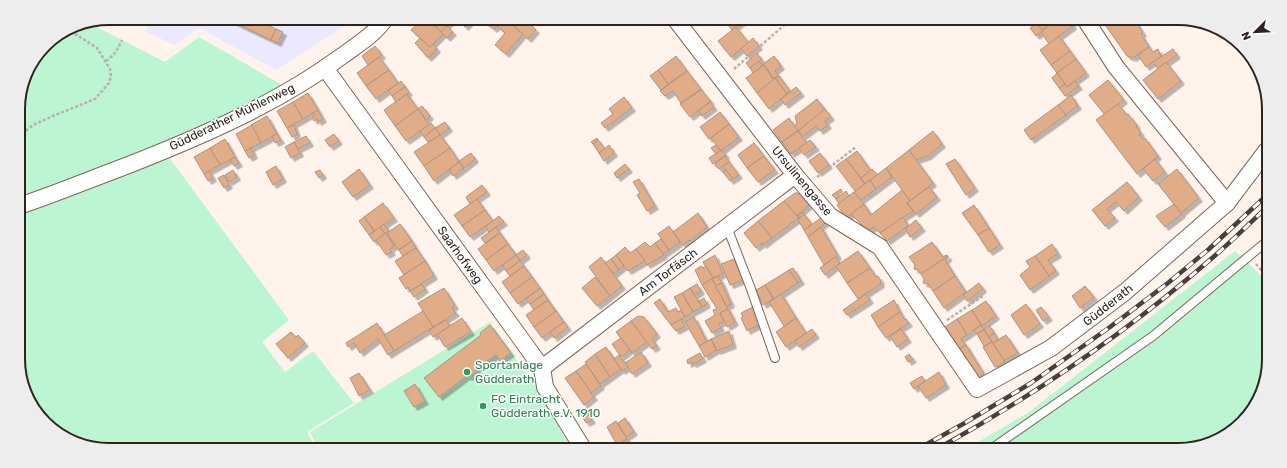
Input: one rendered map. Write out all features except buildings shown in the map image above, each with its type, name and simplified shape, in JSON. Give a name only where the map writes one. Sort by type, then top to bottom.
[{"type":"street","name":"Güdderather Mühlenweg","points":[[25,204],[190,141],[283,93],[325,68],[377,30],[381,25]]},
{"type":"street","name":"Ursulinengasse","points":[[680,25],[800,180],[830,216],[880,247],[977,389]]},
{"type":"street","points":[[1089,25],[1116,67],[1227,203]]},
{"type":"street","name":"Saarhofweg","points":[[325,68],[542,368],[544,387],[579,443]]},
{"type":"street","name":"Güdderath","points":[[977,389],[1052,348],[1125,292],[1227,203],[1262,158]]},
{"type":"street","name":"Am Torfäsch","points":[[542,368],[727,227],[800,180]]},
{"type":"lane","points":[[727,227],[751,289],[775,358]]},
{"type":"lane","points":[[1000,443],[1153,336],[1262,246]]},
{"type":"path","points":[[722,79],[785,25]]},
{"type":"path","points":[[25,131],[33,125],[95,98],[109,83],[111,76],[110,69],[97,48],[72,33]]},
{"type":"path","points":[[106,62],[113,57],[122,40]]},
{"type":"path","points":[[800,180],[856,147]]},
{"type":"path","points":[[1250,256],[1262,271]]},
{"type":"path","points":[[935,328],[984,296]]},
{"type":"shaded area","points":[[148,25],[346,25],[276,70],[199,28],[174,45],[145,31]]},
{"type":"green space","points":[[96,26],[165,62],[199,37],[284,86],[160,145],[289,320],[262,342],[285,372],[313,351],[354,403],[307,432],[313,443],[103,443],[82,439],[62,429],[46,415],[39,406],[29,386],[25,365],[25,103],[31,77],[39,62],[49,49],[62,39],[82,29]]},
{"type":"green space","points":[[1235,251],[1262,276],[1262,359],[1258,386],[1248,406],[1238,419],[1220,432],[1205,439],[1184,443],[976,443],[1029,412]]},
{"type":"green space","name":"Sportanlage Güdderath","points":[[490,322],[539,392],[568,443],[316,443],[310,432]]},
{"type":"railway","points":[[929,443],[1031,383],[1110,327],[1168,283],[1209,249],[1262,200]]},
{"type":"railway","points":[[947,443],[1045,384],[1113,337],[1179,286],[1211,259],[1262,212]]},
{"type":"place","name":"Sportanlage Güdderath","points":[[467,372]]},
{"type":"place","name":"FC Eintracht Güdderath e.V. 1910","points":[[483,406]]}]
